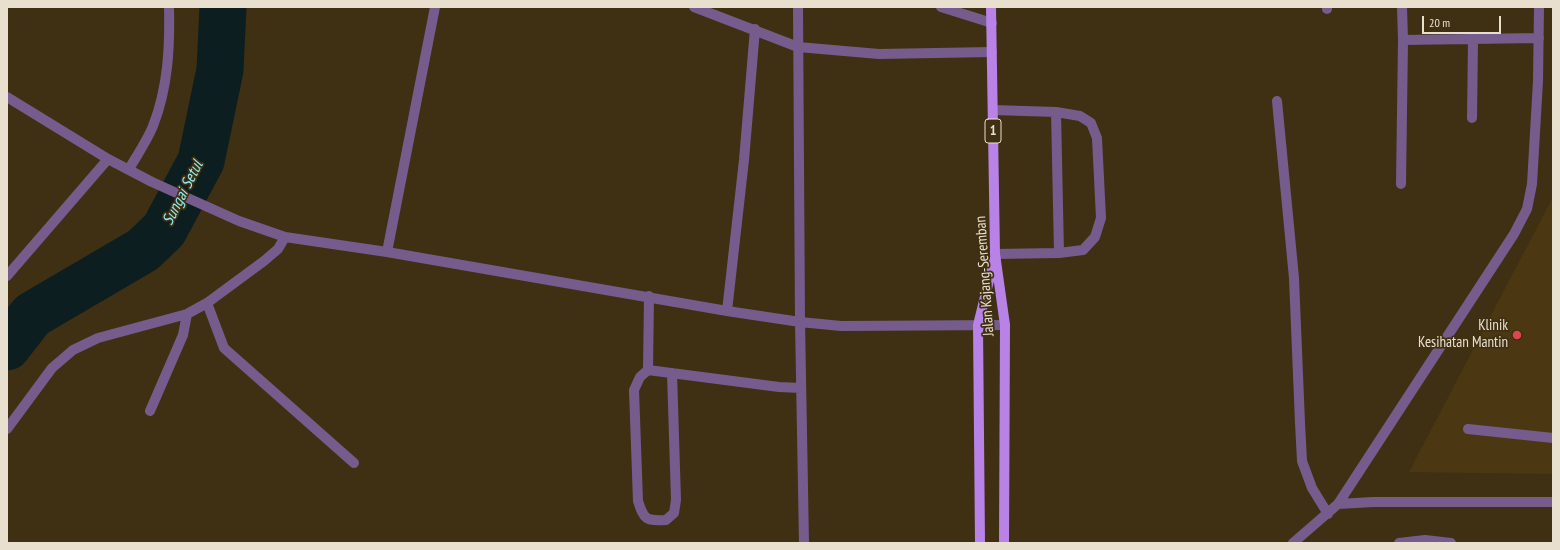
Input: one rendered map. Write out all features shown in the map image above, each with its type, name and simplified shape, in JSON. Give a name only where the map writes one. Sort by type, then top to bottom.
[{"type":"main road","name":"Jalan Kajang-Seremban","points":[[991,7],[995,254],[1005,325],[1004,543]]},
{"type":"main road","points":[[980,543],[978,325],[995,254]]},
{"type":"street","points":[[129,169],[153,127],[166,78],[170,28],[168,7]]},
{"type":"street","points":[[387,252],[435,7]]},
{"type":"street","points":[[694,7],[755,29],[798,47],[879,54],[992,52]]},
{"type":"street","points":[[798,7],[800,322],[804,543]]},
{"type":"street","points":[[941,7],[992,24]]},
{"type":"street","points":[[1401,184],[1402,7]]},
{"type":"street","points":[[1293,543],[1338,504],[1509,240],[1527,209],[1532,184],[1538,81],[1539,7]]},
{"type":"street","points":[[727,311],[744,160],[755,29]]},
{"type":"street","points":[[1403,40],[1539,38]]},
{"type":"street","points":[[1472,118],[1473,40]]},
{"type":"street","points":[[7,97],[108,159],[152,182],[239,221],[285,237],[387,252],[649,296],[727,311],[800,322],[842,326],[1005,325]]},
{"type":"street","points":[[1277,101],[1294,278],[1302,461],[1312,488],[1328,514]]},
{"type":"street","points":[[993,110],[1056,112],[1080,116],[1091,123],[1097,138],[1101,218],[1095,237],[1083,250],[1059,253],[995,254]]},
{"type":"street","points":[[1056,112],[1059,253]]},
{"type":"street","points":[[7,276],[108,159]]},
{"type":"street","points":[[7,429],[52,368],[73,350],[98,338],[188,314],[244,276],[273,253],[285,237]]},
{"type":"street","points":[[648,370],[649,296]]},
{"type":"street","points":[[206,303],[224,348],[354,463]]},
{"type":"street","points":[[150,411],[183,335],[188,314]]},
{"type":"street","points":[[672,373],[676,500],[674,513],[666,520],[651,520],[642,514],[638,501],[634,390],[640,376],[648,370],[672,373],[779,387],[801,388]]},
{"type":"street","points":[[1468,430],[1553,438]]},
{"type":"street","points":[[1338,504],[1553,502]]},
{"type":"street","points":[[1399,543],[1425,540],[1451,543]]},
{"type":"shaded area","name":"Klinik Kesihatan Mantin","points":[[1553,197],[1553,474],[1409,472]]},
{"type":"waterway","name":"Sungai Setul","points":[[7,347],[32,315],[143,250],[164,230],[201,161],[220,70],[223,7]]},
{"type":"place","name":"Klinik Kesihatan Mantin","points":[[1517,335]]}]
